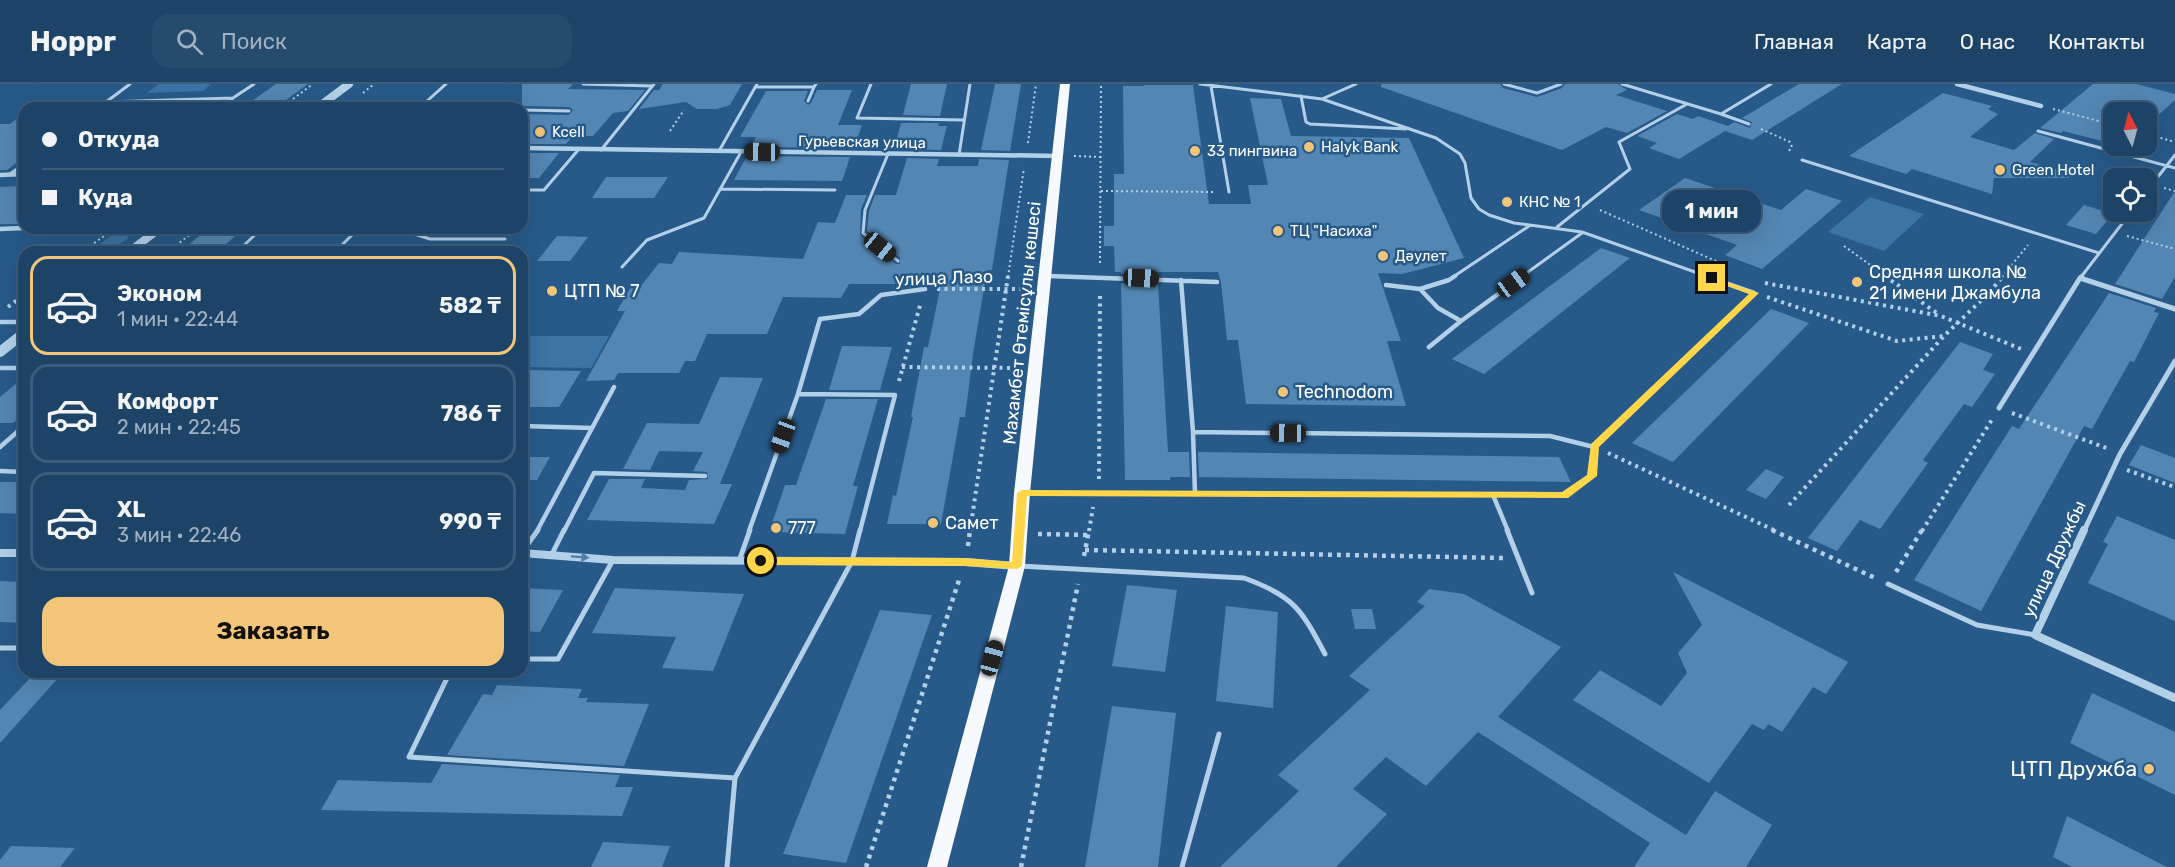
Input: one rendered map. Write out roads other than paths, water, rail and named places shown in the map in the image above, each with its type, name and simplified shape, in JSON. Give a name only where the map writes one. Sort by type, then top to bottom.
[{"type":"main road","name":"Махамбет Өтемісұлы көшесі","points":[[937,867],[1017,566],[1022,493],[1065,84]]},
{"type":"street","points":[[325,102],[349,84]]},
{"type":"street","points":[[1957,84],[2041,106]]},
{"type":"street","name":"Гурьевская улица","points":[[528,148],[1059,156]]},
{"type":"street","points":[[0,175],[18,174]]},
{"type":"street","points":[[0,229],[18,228]]},
{"type":"street","points":[[137,246],[152,234]]},
{"type":"street","points":[[1999,408],[2080,278],[2175,309]]},
{"type":"street","points":[[0,352],[18,338]]},
{"type":"street","name":"улица Дружбы","points":[[2175,361],[2120,454],[2035,635],[2175,698]]},
{"type":"street","points":[[0,553],[18,553]]},
{"type":"street","points":[[528,554],[613,560],[965,562],[1017,566]]},
{"type":"lane","points":[[106,102],[130,84]]},
{"type":"lane","points":[[227,102],[254,84]]},
{"type":"lane","points":[[426,102],[446,84]]},
{"type":"lane","points":[[583,84],[653,85]]},
{"type":"lane","points":[[872,84],[857,118],[963,120]]},
{"type":"lane","points":[[959,155],[970,84]]},
{"type":"lane","points":[[1022,493],[1564,495],[1592,476],[1594,447],[1755,293],[1582,232],[1557,227],[1529,226],[1494,217],[1480,210],[1472,201],[1462,157],[1452,146],[1412,130],[1322,99],[1200,84]]},
{"type":"lane","points":[[1242,88],[1253,84]]},
{"type":"lane","points":[[1322,99],[1356,84]]},
{"type":"lane","points":[[1504,84],[1537,93],[1561,84]]},
{"type":"lane","points":[[1622,84],[1749,124]]},
{"type":"lane","points":[[1721,114],[1771,84]]},
{"type":"lane","points":[[601,150],[653,85]]},
{"type":"lane","points":[[719,151],[757,85],[815,86],[808,102]]},
{"type":"lane","points":[[1211,86],[1229,192]]},
{"type":"lane","points":[[1301,96],[1306,122],[1310,124],[1412,130]]},
{"type":"lane","points":[[106,102],[233,98]]},
{"type":"lane","points":[[1557,227],[1630,169],[1619,142],[1687,104]]},
{"type":"lane","points":[[528,110],[569,111]]},
{"type":"lane","points":[[2038,131],[2175,168]]},
{"type":"lane","points":[[528,190],[544,190],[579,149]]},
{"type":"lane","points":[[622,267],[646,240],[704,218],[741,152]]},
{"type":"lane","points":[[888,154],[866,210],[863,232],[898,261]]},
{"type":"lane","points":[[2157,176],[2175,154]]},
{"type":"lane","points":[[1802,160],[2099,253]]},
{"type":"lane","points":[[10,174],[18,168]]},
{"type":"lane","points":[[720,189],[836,190]]},
{"type":"lane","points":[[2080,278],[2123,222]]},
{"type":"lane","points":[[1386,285],[1420,289],[1449,280],[1529,226]]},
{"type":"lane","points":[[1429,346],[1582,232]]},
{"type":"lane","points":[[243,246],[256,234]]},
{"type":"lane","points":[[341,246],[352,234]]},
{"type":"lane","points":[[412,234],[430,239],[505,239]]},
{"type":"lane","points":[[1045,282],[1181,280],[1217,282]]},
{"type":"lane","points":[[1181,280],[1193,432],[1195,494]]},
{"type":"lane","name":"улица Лазо","points":[[739,561],[798,394],[820,319],[859,314],[881,295],[925,289]]},
{"type":"lane","points":[[1420,289],[1427,300],[1440,311],[1461,321]]},
{"type":"lane","points":[[0,321],[18,322]]},
{"type":"lane","points":[[0,368],[18,368]]},
{"type":"lane","points":[[528,545],[542,525],[614,387]]},
{"type":"lane","points":[[726,867],[735,778],[852,561],[895,395],[798,394]]},
{"type":"lane","points":[[528,426],[592,428]]},
{"type":"lane","points":[[0,447],[18,431]]},
{"type":"lane","points":[[1193,432],[1551,436],[1594,447]]},
{"type":"lane","points":[[0,471],[18,472]]},
{"type":"lane","points":[[551,556],[594,473],[705,476]]},
{"type":"lane","points":[[1493,495],[1532,593]]},
{"type":"lane","points":[[528,659],[558,659],[613,560]]},
{"type":"lane","points":[[1017,566],[1244,578],[1272,587],[1299,606],[1325,654]]},
{"type":"lane","points":[[1888,584],[1977,625],[2035,635]]},
{"type":"lane","points":[[0,648],[18,648]]},
{"type":"lane","points":[[447,678],[409,757],[735,778]]},
{"type":"lane","points":[[1182,867],[1219,734]]},
{"type":"place","name":"Kcell","points":[[540,132]]},
{"type":"place","name":"Halyk Bank","points":[[1309,147]]},
{"type":"place","name":"33 пингвина","points":[[1195,151]]},
{"type":"place","name":"Green Hotel","points":[[2000,170]]},
{"type":"place","name":"КНС № 1","points":[[1507,202]]},
{"type":"place","name":"ТЦ \"Насиха\"","points":[[1278,231]]},
{"type":"place","name":"Дәулет","points":[[1383,256]]},
{"type":"place","name":"Средняя школа № 21 имени Джамбула","points":[[1857,282]]},
{"type":"place","name":"ЦТП № 7","points":[[552,291]]},
{"type":"place","name":"Technodom","points":[[1283,392]]},
{"type":"place","name":"Самет","points":[[933,523]]},
{"type":"place","name":"777","points":[[776,528]]},
{"type":"place","name":"ЦТП Дружба","points":[[2149,769]]}]
